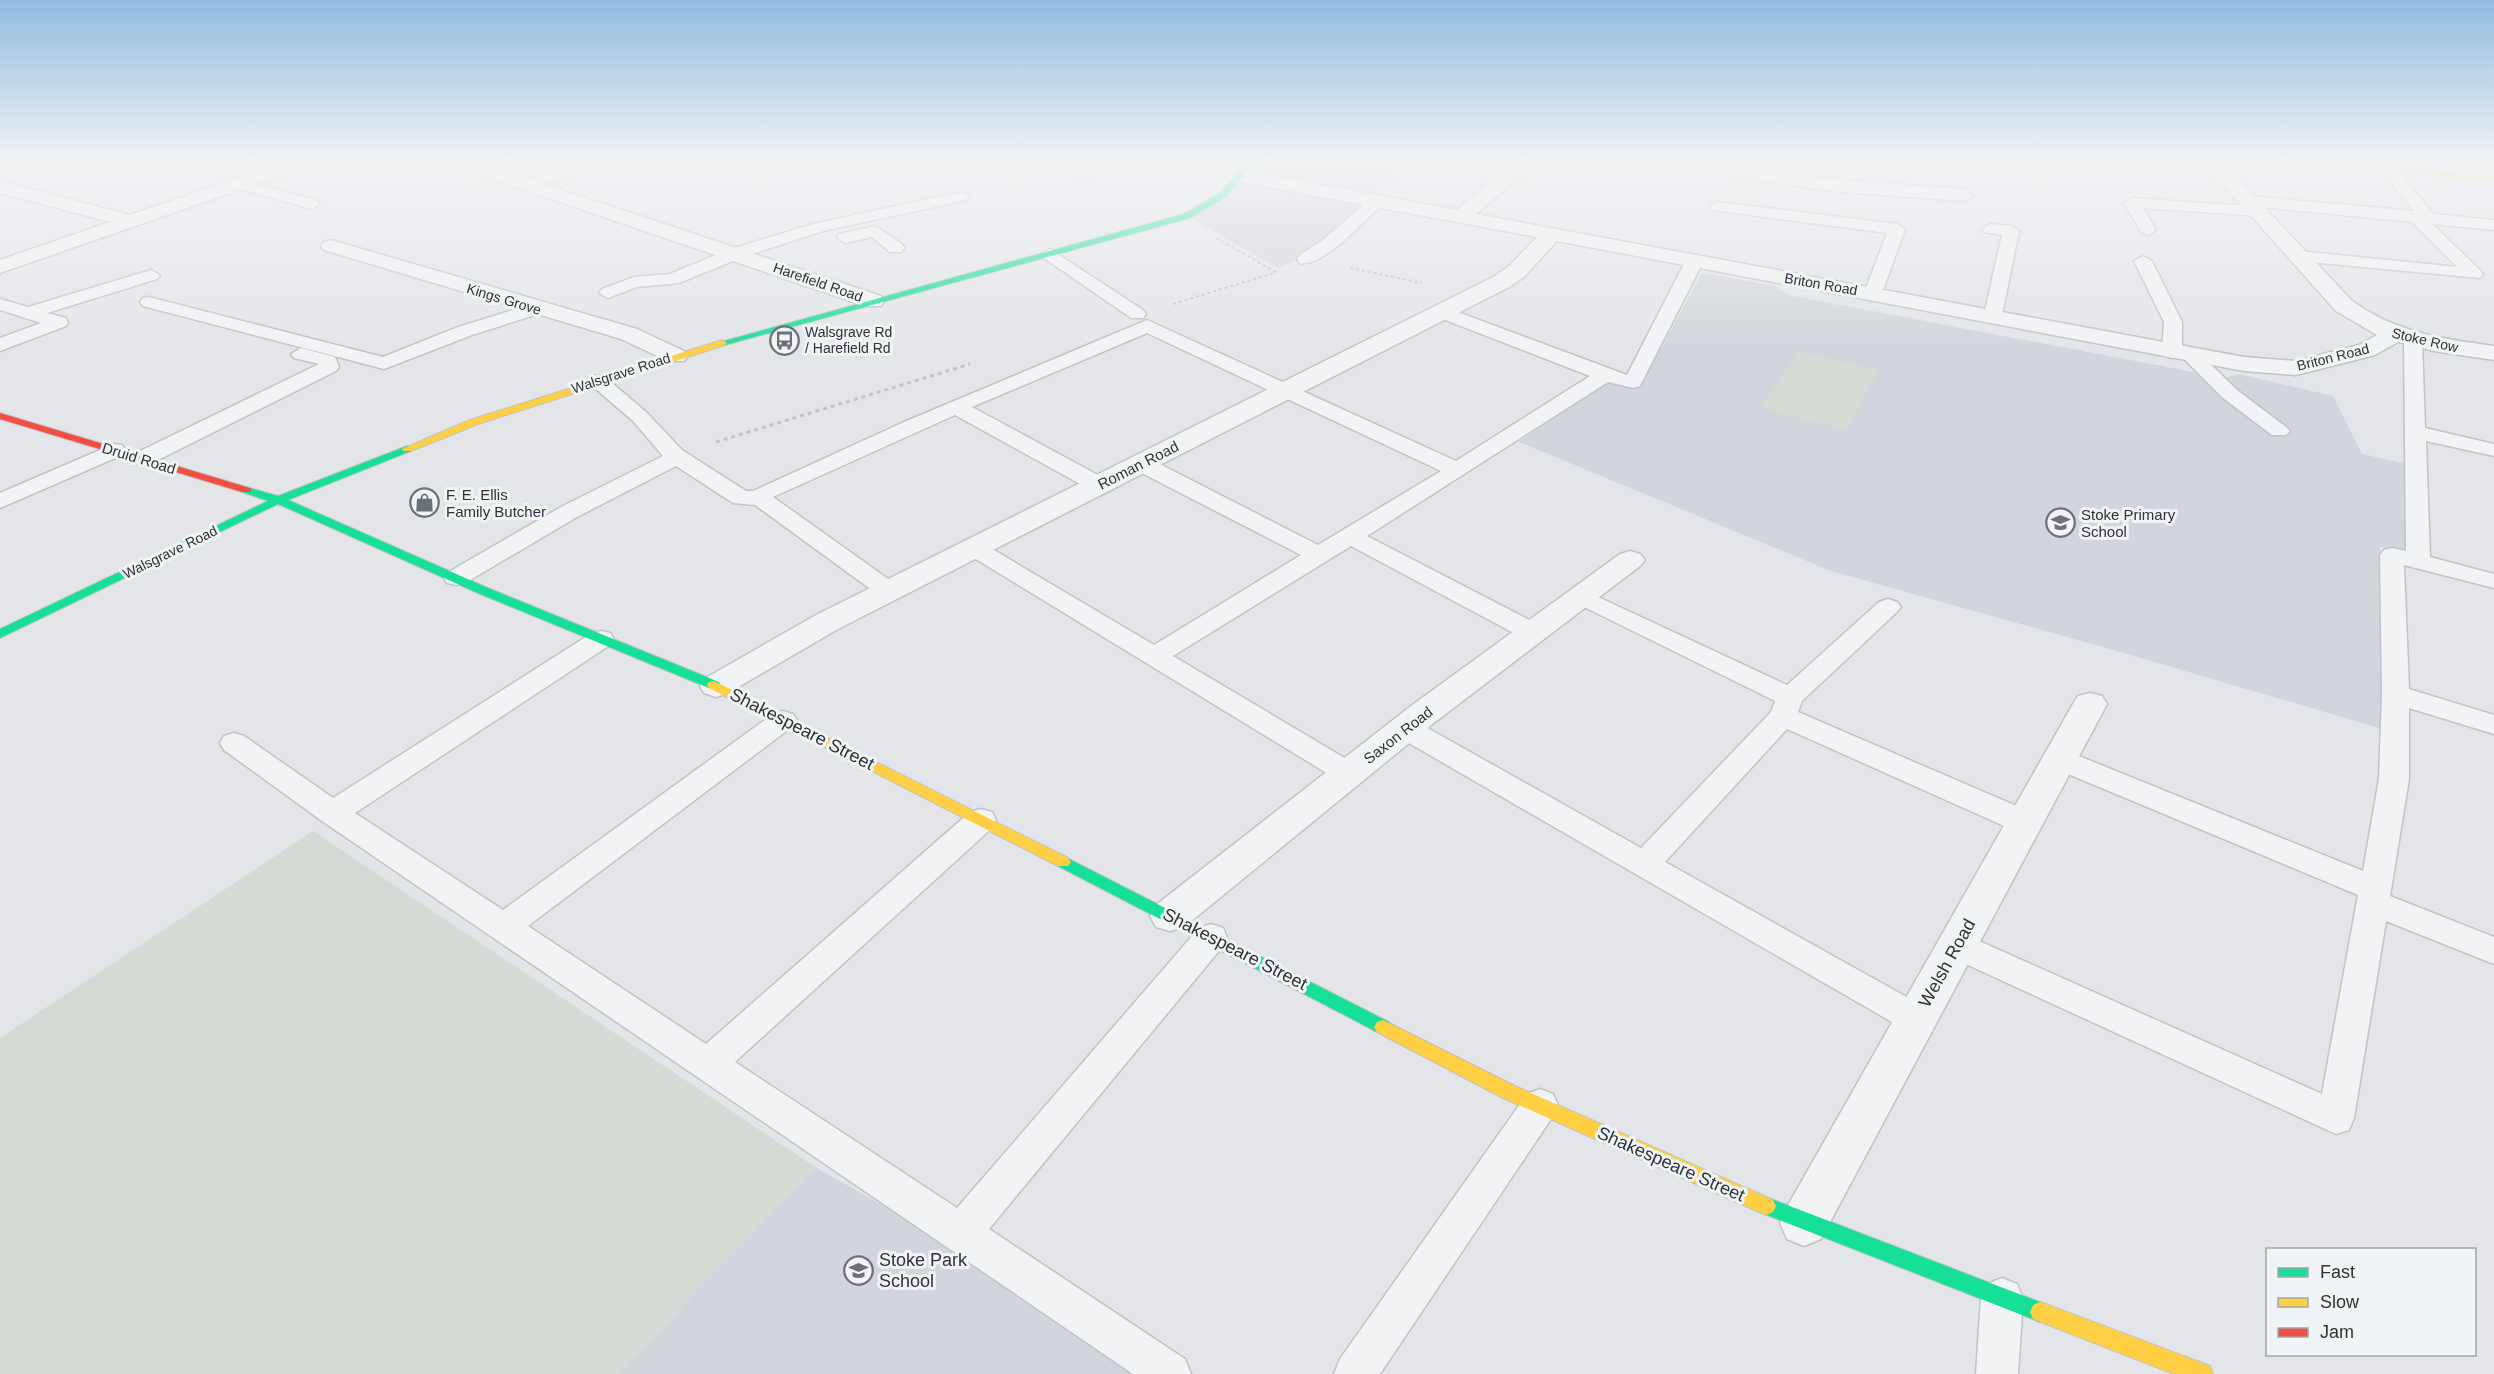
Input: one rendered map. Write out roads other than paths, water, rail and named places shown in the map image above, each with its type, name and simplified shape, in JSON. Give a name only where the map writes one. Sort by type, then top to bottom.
[{"type":"main road","name":"Walsgrave Road","points":[[0,634],[278,500],[436,436],[597,380],[676,356],[1155,225]]},
{"type":"main road","name":"Druid Road","points":[[0,416],[278,500]]},
{"type":"main road","name":"Shakespeare Street","points":[[278,500],[456,578],[716,686],[1540,1105],[1804,1223],[2202,1374]]},
{"type":"street","points":[[0,267],[117,225]]},
{"type":"street","name":"Harefield Road","points":[[649,225],[873,301]]},
{"type":"street","name":"Briton Road","points":[[1507,225],[2244,364],[2296,368],[2367,350],[2404,337]]},
{"type":"street","name":"Stoke Row","points":[[2271,225],[2360,320],[2404,337],[2494,353]]},
{"type":"street","name":"Roman Road","points":[[716,686],[827,622],[1286,391],[1516,272],[1551,234]]},
{"type":"street","name":"Kings Grove","points":[[331,246],[535,309],[629,334],[676,356]]},
{"type":"street","name":"Saxon Road","points":[[1170,915],[1405,728],[1630,560]]},
{"type":"street","name":"Welsh Road","points":[[1804,1223],[2090,704]]},
{"type":"lane","points":[[608,292],[634,282],[673,279],[734,254],[828,225]]},
{"type":"lane","points":[[754,261],[897,225]]},
{"type":"lane","points":[[1306,259],[1329,244],[1350,225]]},
{"type":"lane","points":[[1865,225],[1897,229],[1873,293]]},
{"type":"lane","points":[[2145,225],[2148,230]]},
{"type":"lane","points":[[2299,256],[2474,274],[2429,225]]},
{"type":"lane","points":[[1990,229],[2011,231],[1993,315]]},
{"type":"lane","points":[[875,231],[896,248]]},
{"type":"lane","points":[[1050,254],[1137,314]]},
{"type":"lane","points":[[1441,312],[1605,375],[1633,382],[1695,260]]},
{"type":"lane","points":[[2144,261],[2172,322],[2180,353],[2279,431]]},
{"type":"lane","points":[[28,313],[151,276]]},
{"type":"lane","points":[[149,302],[384,363],[465,331],[535,309]]},
{"type":"lane","points":[[0,304],[58,322],[0,345]]},
{"type":"lane","points":[[142,459],[329,366],[328,361],[168,322]]},
{"type":"lane","points":[[761,498],[771,489],[956,407],[1148,326],[1457,470]]},
{"type":"lane","points":[[2404,337],[2416,432],[2418,562]]},
{"type":"lane","points":[[1155,656],[1457,470],[1605,375]]},
{"type":"lane","points":[[597,380],[640,417],[677,457],[741,498],[761,498],[806,533],[889,591]]},
{"type":"lane","points":[[956,407],[1099,485]]},
{"type":"lane","points":[[2416,432],[2494,450]]},
{"type":"lane","points":[[0,501],[114,450]]},
{"type":"lane","points":[[456,578],[569,512],[677,457]]},
{"type":"lane","points":[[1142,464],[1319,555]]},
{"type":"lane","points":[[1350,536],[1532,632]]},
{"type":"lane","points":[[974,548],[1348,773]]},
{"type":"lane","points":[[1956,945],[2336,1118],[2376,896],[2394,779],[2396,694],[2392,555],[2494,581]]},
{"type":"lane","points":[[1581,596],[1786,707],[2024,822]]},
{"type":"lane","points":[[1645,864],[1786,707],[1887,607]]},
{"type":"lane","points":[[333,813],[601,639]]},
{"type":"lane","points":[[2396,694],[2494,725]]},
{"type":"lane","points":[[504,927],[783,720]]},
{"type":"lane","points":[[1405,728],[1916,1019]]},
{"type":"lane","points":[[234,744],[333,813],[1170,1374]]},
{"type":"lane","points":[[2059,759],[2376,896],[2494,951]]},
{"type":"lane","points":[[708,1064],[981,820]]},
{"type":"lane","points":[[962,1233],[1211,937]]},
{"type":"lane","points":[[1355,1374],[1540,1105]]},
{"type":"lane","points":[[1997,1374],[2002,1298]]},
{"type":"place","name":"Walsgrave Rd / Harefield Rd","points":[[784,340]]},
{"type":"place","name":"F. E. Ellis Family Butcher","points":[[425,503]]},
{"type":"place","name":"Stoke Primary School","points":[[2060,523]]},
{"type":"place","name":"Stoke Park School","points":[[858,1270]]}]
